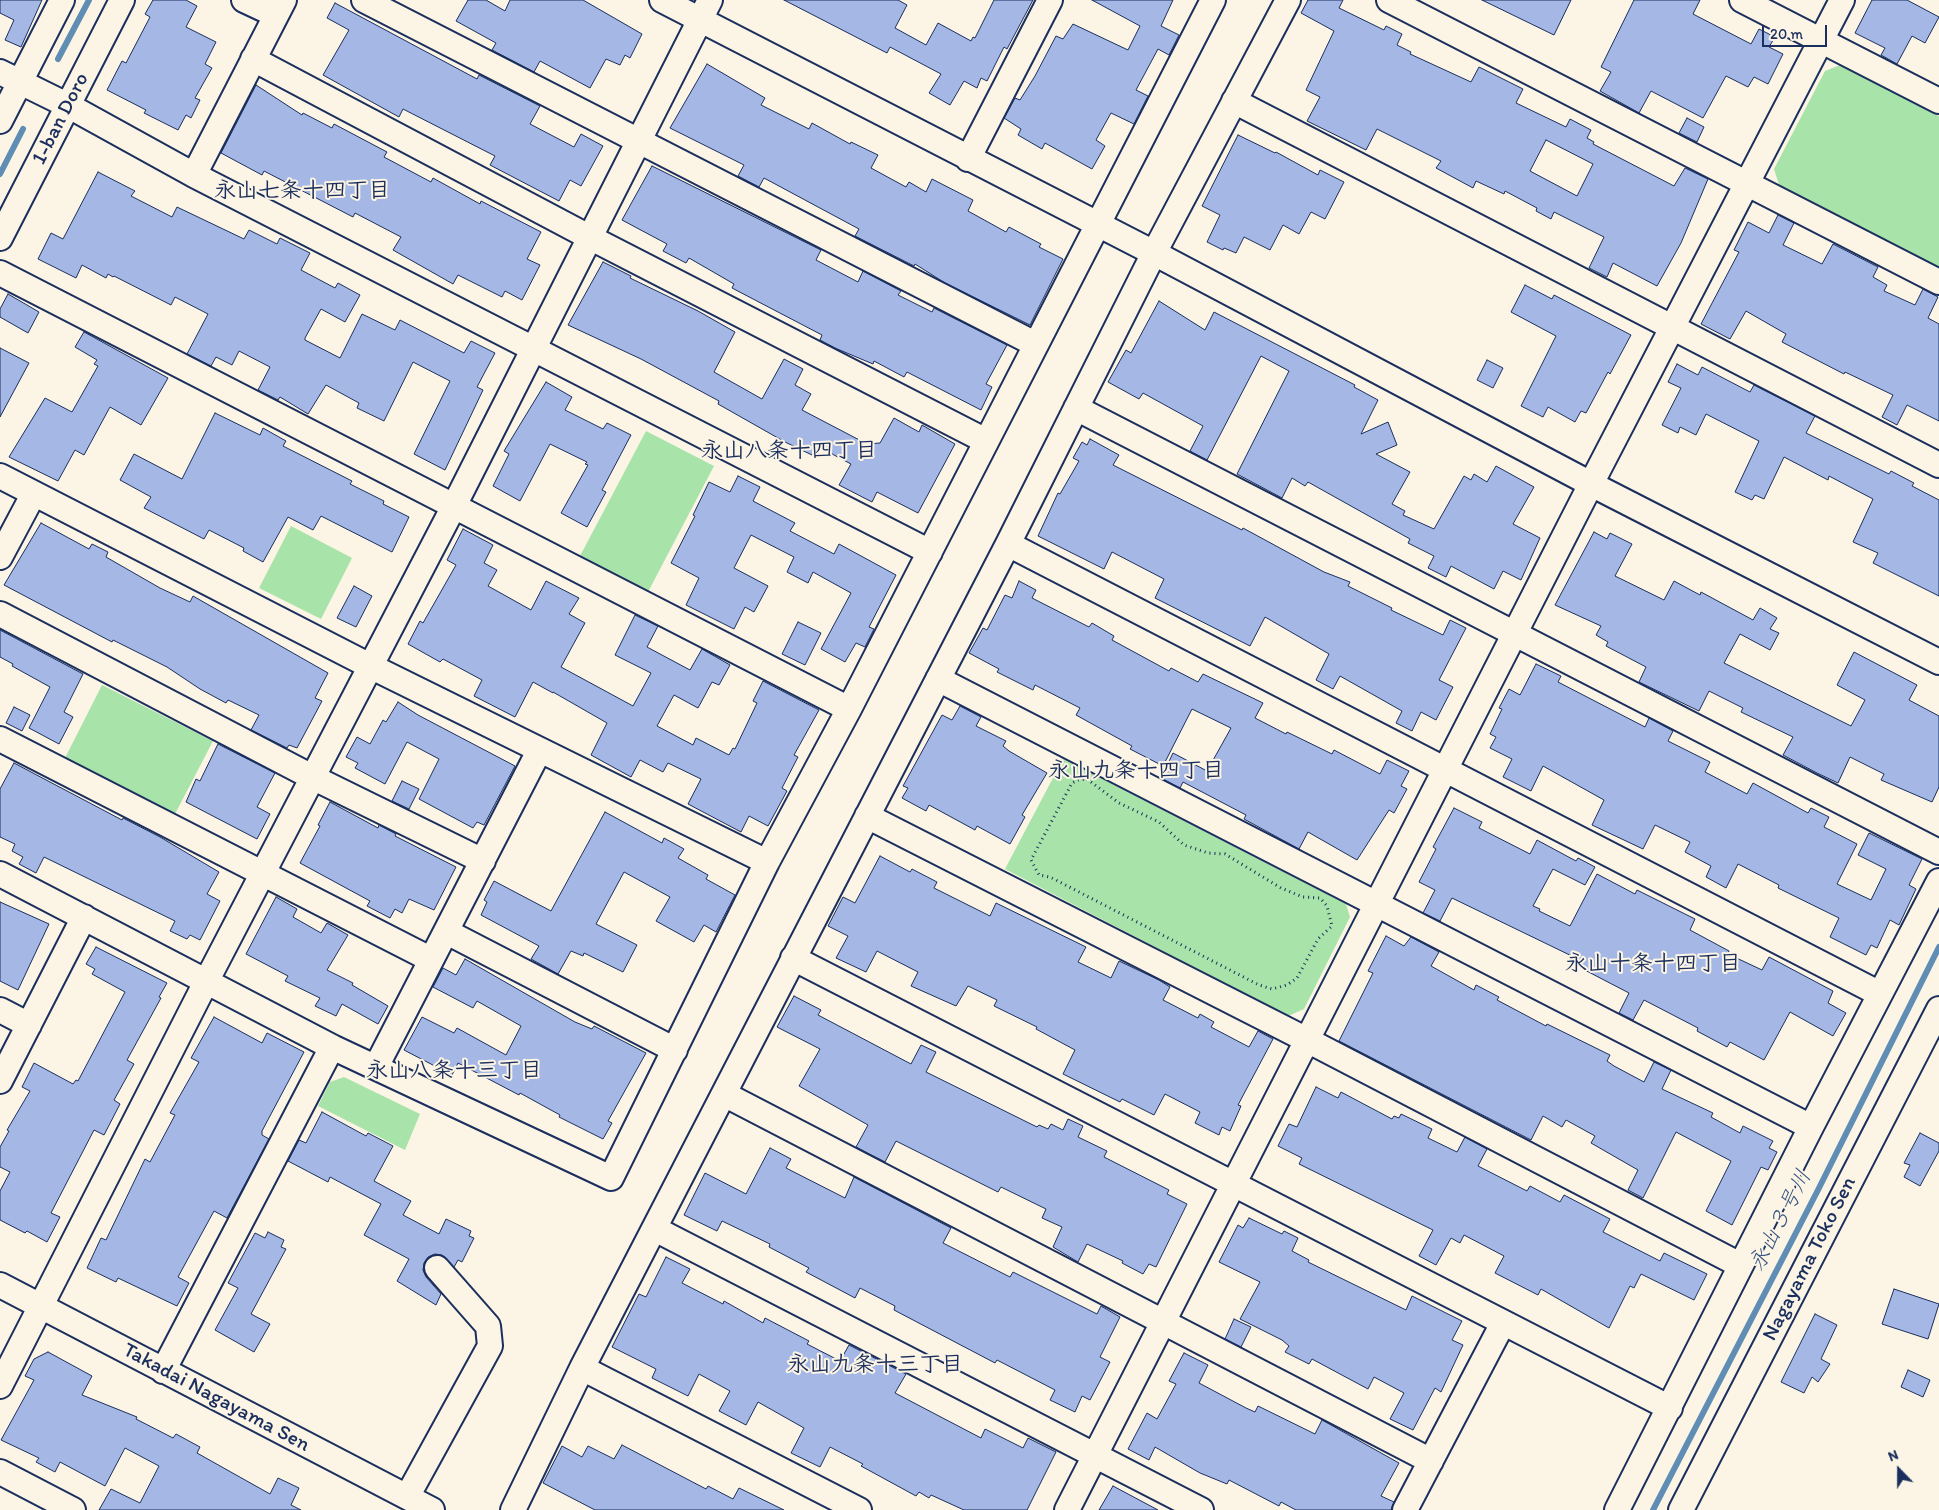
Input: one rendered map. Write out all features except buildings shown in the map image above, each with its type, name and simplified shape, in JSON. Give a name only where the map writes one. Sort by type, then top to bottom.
[{"type":"street","points":[[0,121],[10,77],[62,0]]},
{"type":"street","name":"1-ban Doro","points":[[0,238],[122,0]]},
{"type":"street","points":[[194,175],[280,8],[244,0]]},
{"type":"street","points":[[364,0],[1036,344]]},
{"type":"street","points":[[662,0],[705,10],[968,158],[1154,253],[1591,484],[1939,662]]},
{"type":"street","points":[[968,158],[1050,0]]},
{"type":"street","points":[[0,874],[332,1047],[612,1178],[767,862],[849,709],[1213,0]]},
{"type":"street","points":[[513,1510],[582,1368],[1008,544],[1154,253],[1288,0]]},
{"type":"street","points":[[1389,0],[1939,282]]},
{"type":"street","points":[[1742,0],[1939,101]]},
{"type":"street","points":[[1067,1510],[1591,484],[1748,185],[1842,0]]},
{"type":"street","points":[[0,1386],[206,982],[453,508],[705,10]]},
{"type":"street","points":[[253,59],[591,238],[986,441]]},
{"type":"street","points":[[10,77],[69,106],[194,175],[930,552]]},
{"type":"street","points":[[1234,101],[1939,464]]},
{"type":"street","points":[[0,274],[453,508],[849,709]]},
{"type":"street","points":[[1076,408],[1939,852]]},
{"type":"street","points":[[0,476],[33,495],[370,666],[767,862]]},
{"type":"street","points":[[0,557],[33,495]]},
{"type":"street","points":[[1008,544],[1446,768],[1880,994]]},
{"type":"street","points":[[0,614],[312,777],[483,861]]},
{"type":"street","points":[[938,679],[1811,1127]]},
{"type":"street","points":[[0,739],[430,959]]},
{"type":"street","points":[[376,1067],[430,959],[446,932],[539,751]]},
{"type":"street","points":[[867,816],[1307,1040],[1740,1265]]},
{"type":"street","points":[[1617,1510],[1670,1408],[1740,1265],[1939,881]]},
{"type":"street","points":[[0,1081],[84,917]]},
{"type":"street","points":[[446,932],[675,1050]]},
{"type":"street","points":[[793,958],[1670,1408]]},
{"type":"street","name":"Nagayama Toko Sen","points":[[1681,1510],[1939,1009]]},
{"type":"street","points":[[0,1010],[29,1025]]},
{"type":"street","points":[[163,1371],[332,1047]]},
{"type":"street","points":[[724,1094],[1431,1461]]},
{"type":"street","points":[[655,1229],[1201,1510]]},
{"type":"street","points":[[408,1497],[490,1346],[488,1326],[436,1268]]},
{"type":"street","name":"Takadai Nagayama Sen","points":[[0,1285],[432,1510]]},
{"type":"street","points":[[1405,1510],[1503,1323]]},
{"type":"street","points":[[582,1368],[859,1510]]},
{"type":"street","points":[[0,1472],[72,1510]]},
{"type":"path","points":[[1087,779],[1119,803],[1159,822],[1184,845],[1208,853],[1225,854],[1282,888],[1303,897],[1320,898],[1327,906],[1332,926],[1318,939],[1297,978],[1287,985],[1272,989],[1251,981],[1061,884],[1050,877],[1039,875],[1031,860],[1072,783],[1087,779]]},
{"type":"green space","points":[[1840,65],[1939,116],[1939,267],[1779,185],[1774,169],[1825,71]]},
{"type":"green space","points":[[646,431],[714,466],[648,592],[580,556]]},
{"type":"green space","points":[[291,526],[352,558],[321,619],[259,588]]},
{"type":"green space","points":[[102,685],[213,741],[175,814],[65,758]]},
{"type":"green space","points":[[1063,759],[1346,904],[1350,917],[1304,1009],[1288,1016],[1005,869]]},
{"type":"green space","points":[[344,1077],[420,1114],[405,1150],[318,1106],[330,1082]]},
{"type":"waterway","points":[[58,59],[89,0]]},
{"type":"waterway","points":[[0,174],[23,129]]},
{"type":"waterway","name":"永山３号川","points":[[1653,1510],[1818,1190],[1939,947]]},
{"type":"district","name":"永山七条十四丁目","points":[[302,191]]},
{"type":"district","name":"永山八条十四丁目","points":[[789,451]]},
{"type":"district","name":"永山九条十四丁目","points":[[1136,771]]},
{"type":"district","name":"永山十条十四丁目","points":[[1653,964]]},
{"type":"district","name":"永山八条十三丁目","points":[[454,1071]]},
{"type":"district","name":"永山九条十三丁目","points":[[875,1365]]}]
